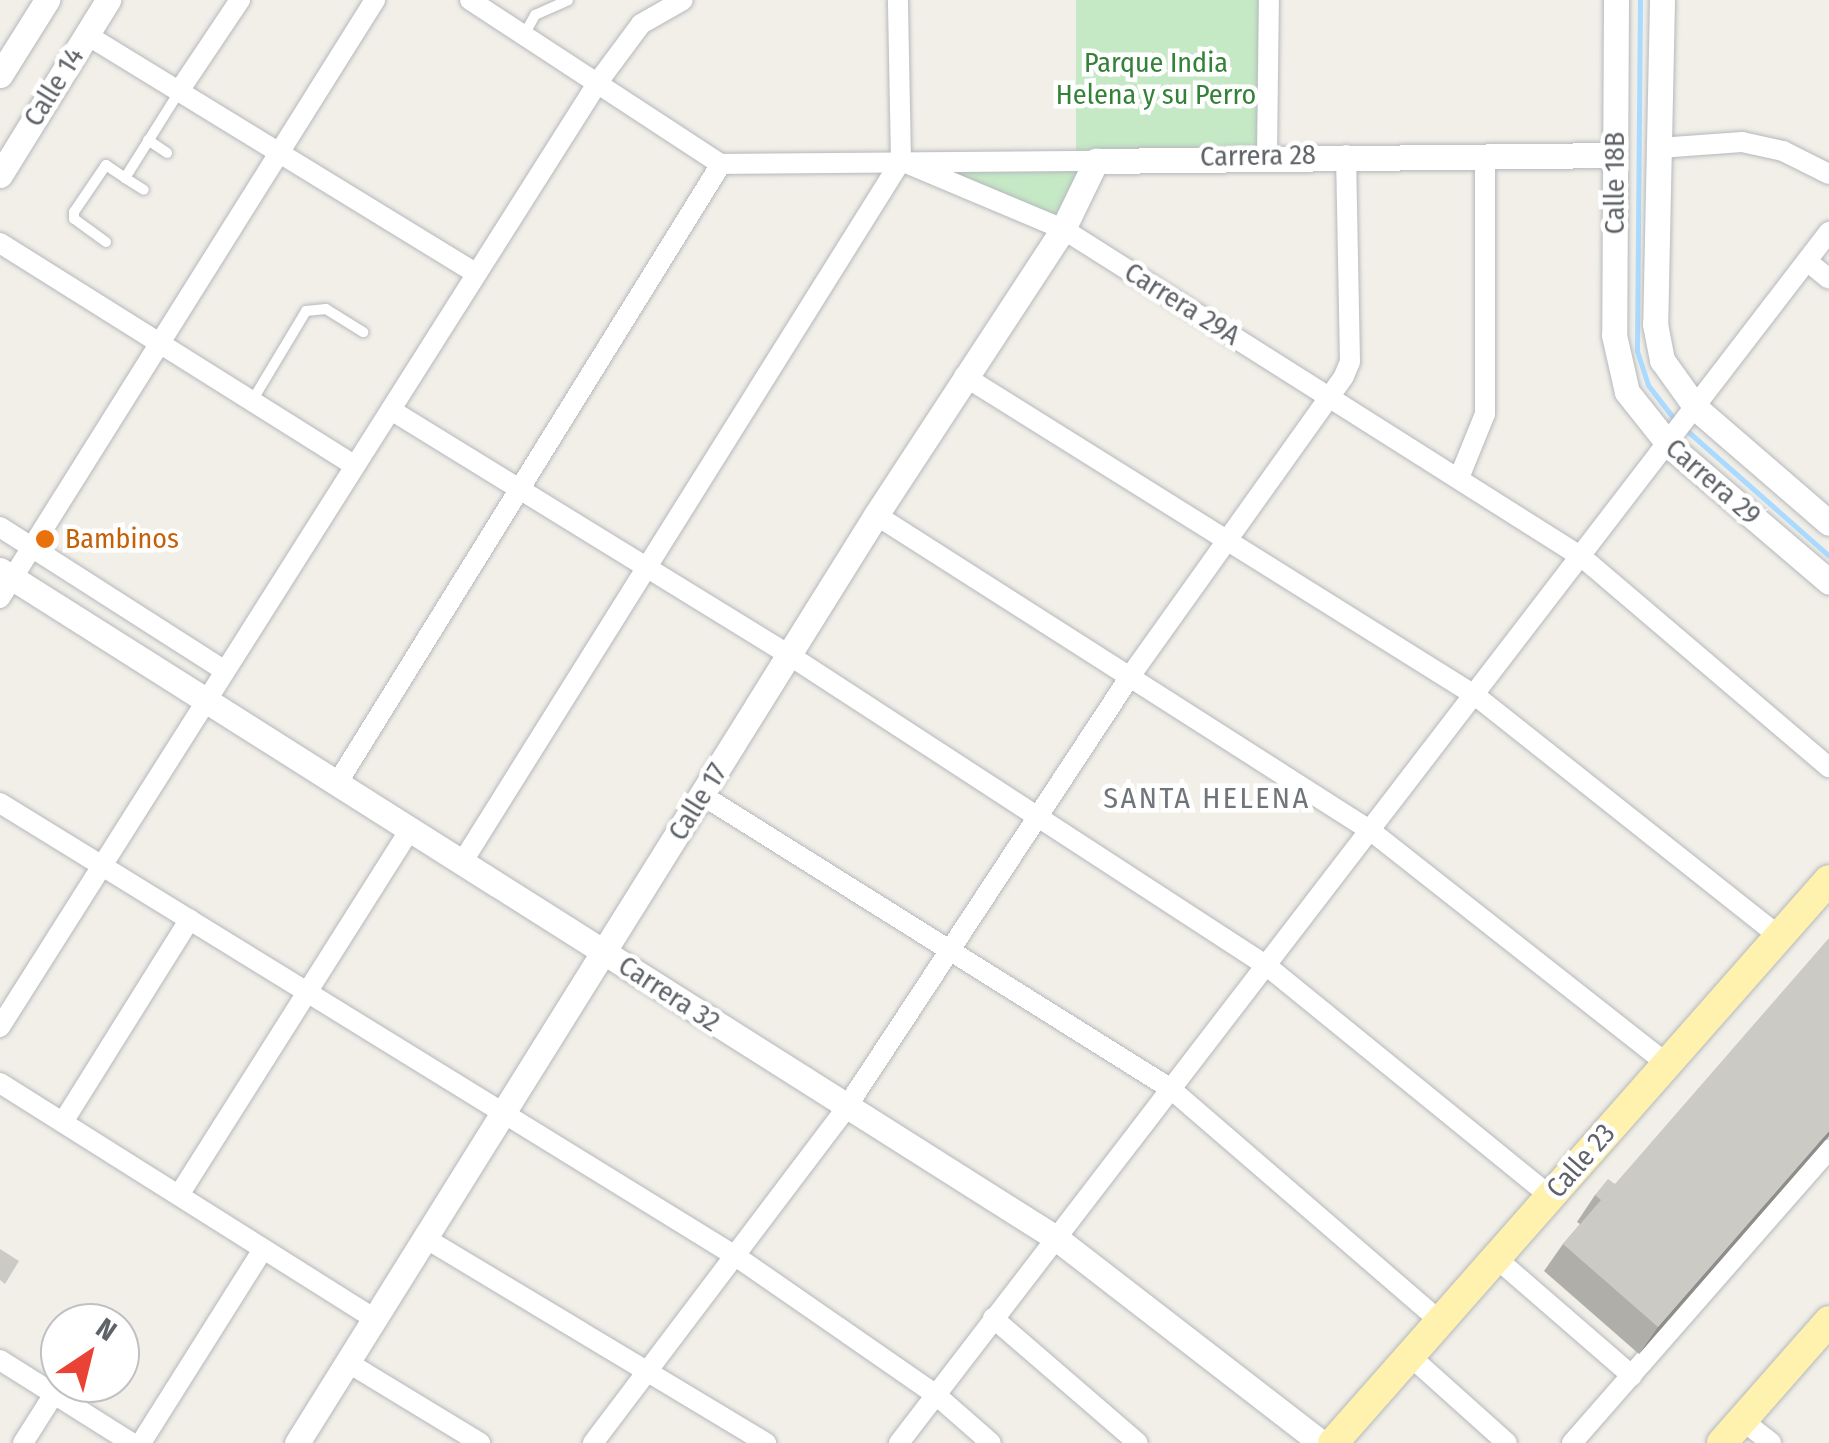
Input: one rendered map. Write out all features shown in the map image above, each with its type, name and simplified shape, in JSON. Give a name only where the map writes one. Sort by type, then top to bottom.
[{"type":"main road","name":"Calle 23","points":[[1333,1443],[1779,936],[1826,890]]},
{"type":"main road","points":[[1732,1432],[1829,1320]]},
{"type":"street","name":"Calle 14","points":[[4,59],[47,0]]},
{"type":"street","name":"Calle 14","points":[[0,175],[108,0]]},
{"type":"street","points":[[179,91],[240,0]]},
{"type":"street","points":[[4,582],[32,548],[164,346],[375,0]]},
{"type":"street","points":[[338,782],[721,164],[470,0]]},
{"type":"street","points":[[0,1027],[598,82],[641,24],[682,0]]},
{"type":"street","points":[[463,861],[642,565],[901,161],[898,0]]},
{"type":"street","points":[[1267,155],[1269,0]]},
{"type":"street","name":"Calle 18B","points":[[1616,0],[1618,365]]},
{"type":"street","name":"Calle 18B","points":[[1662,0],[1655,324],[1662,360]]},
{"type":"street","points":[[87,35],[477,274]]},
{"type":"street","points":[[1659,148],[1742,142],[1783,152],[1829,174]]},
{"type":"street","points":[[593,1443],[644,1370],[737,1257],[846,1108],[1131,675],[1231,540],[1350,362],[1346,154]]},
{"type":"street","name":"Carrera 28","points":[[901,161],[1096,161],[1346,154],[1615,155]]},
{"type":"street","points":[[1459,478],[1485,414],[1485,155]]},
{"type":"street","name":"Carrera 29A","points":[[721,164],[901,161],[1063,228],[1583,558],[1829,767]]},
{"type":"street","name":"Calle 17","points":[[297,1443],[876,515],[1063,228],[1096,161]]},
{"type":"street","points":[[898,1443],[1583,558],[1829,232]]},
{"type":"street","points":[[0,243],[356,466]]},
{"type":"street","points":[[1808,261],[1829,278]]},
{"type":"street","name":"Carrera 29","points":[[1662,360],[1693,414],[1829,524]]},
{"type":"street","name":"Carrera 29","points":[[1618,365],[1640,414],[1829,582]]},
{"type":"street","points":[[964,376],[1476,696],[1779,936]]},
{"type":"street","points":[[391,410],[789,655],[1267,966],[1550,1196]]},
{"type":"street","points":[[876,515],[1371,831],[1666,1064]]},
{"type":"street","points":[[0,527],[225,672]]},
{"type":"street","name":"Carrera 32","points":[[4,582],[207,700],[1056,1238],[1321,1443]]},
{"type":"street","points":[[702,795],[1172,1089],[1440,1321]]},
{"type":"street","points":[[0,803],[310,989],[737,1257],[935,1394],[992,1443]]},
{"type":"street","points":[[179,1196],[411,828]]},
{"type":"street","points":[[63,1122],[190,919]]},
{"type":"street","points":[[0,1083],[375,1319]]},
{"type":"street","points":[[1572,1443],[1829,1150]]},
{"type":"street","points":[[425,1238],[766,1443]]},
{"type":"street","points":[[141,1443],[264,1248]]},
{"type":"street","points":[[1496,1258],[1632,1376]]},
{"type":"street","points":[[994,1318],[1138,1443]]},
{"type":"street","points":[[1410,1356],[1507,1443]]},
{"type":"street","points":[[0,1360],[40,1385]]},
{"type":"street","points":[[347,1362],[480,1443]]},
{"type":"street","points":[[23,1443],[48,1403]]},
{"type":"street","points":[[68,1403],[132,1443]]},
{"type":"street","points":[[1732,1432],[1771,1443]]},
{"type":"lane","points":[[524,35],[536,14],[568,0]]},
{"type":"lane","points":[[125,178],[179,91]]},
{"type":"lane","points":[[148,140],[167,153]]},
{"type":"lane","points":[[106,242],[74,219],[74,212],[106,165],[144,190]]},
{"type":"lane","points":[[252,401],[306,311],[326,309],[364,332]]},
{"type":"green space","name":"Parque India Helena y su Perro","points":[[1076,0],[1269,0],[1267,155],[1096,161],[1063,229],[901,161],[1076,161]]},
{"type":"building","points":[[1829,938],[1829,1131],[1658,1327],[1563,1244],[1601,1200],[1595,1195],[1608,1179],[1615,1184]]},
{"type":"building","points":[[0,1249],[19,1261],[5,1284],[0,1280]]},
{"type":"waterway","points":[[1640,0],[1637,351],[1648,385],[1675,420]]},
{"type":"waterway","points":[[1684,428],[1829,556]]},
{"type":"place","name":"Bambinos","points":[[45,539]]},
{"type":"district","name":"SANTA HELENA","points":[[1207,798]]}]
